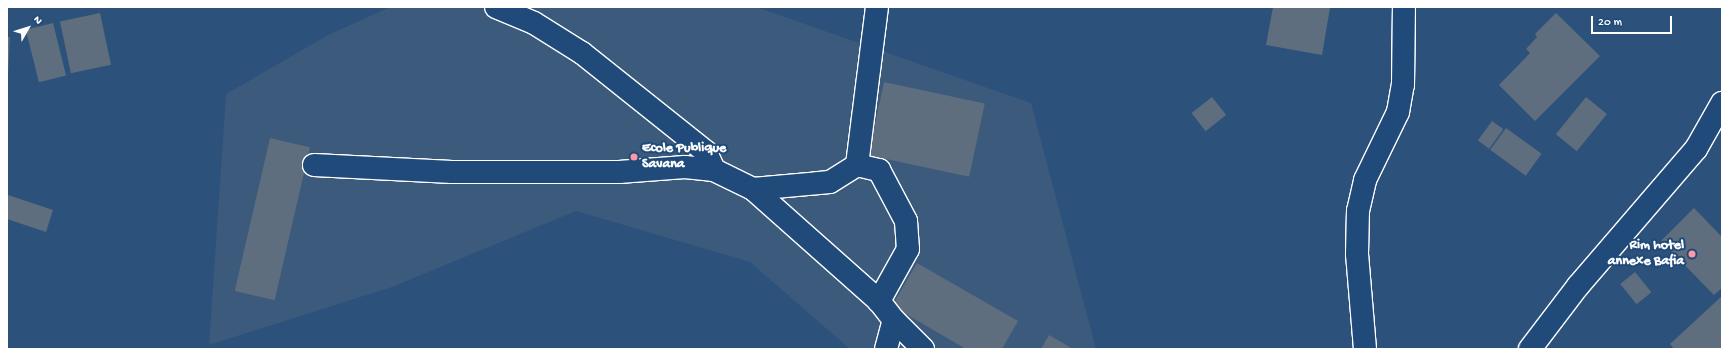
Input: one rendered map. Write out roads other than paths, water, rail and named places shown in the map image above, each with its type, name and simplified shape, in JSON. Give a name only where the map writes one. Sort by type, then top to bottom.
[{"type":"street","points":[[496,7],[534,23],[582,53],[706,152],[714,170]]},
{"type":"street","points":[[857,165],[877,7]]},
{"type":"street","points":[[1365,349],[1357,254],[1358,210],[1365,180],[1398,112],[1403,85],[1404,7]]},
{"type":"street","points":[[1530,349],[1578,286],[1696,149],[1722,103]]},
{"type":"street","points":[[314,165],[452,172],[619,172],[685,167],[714,170],[753,189],[880,300],[894,320],[919,347]]},
{"type":"street","points":[[753,189],[830,182],[857,165],[879,170],[906,220],[908,248],[880,300]]},
{"type":"street","points":[[886,349],[894,320]]},
{"type":"place","name":"Ecole Publique Savana","points":[[634,157]]},
{"type":"place","name":"Rim hotel annexe Bafia","points":[[1692,254]]}]
